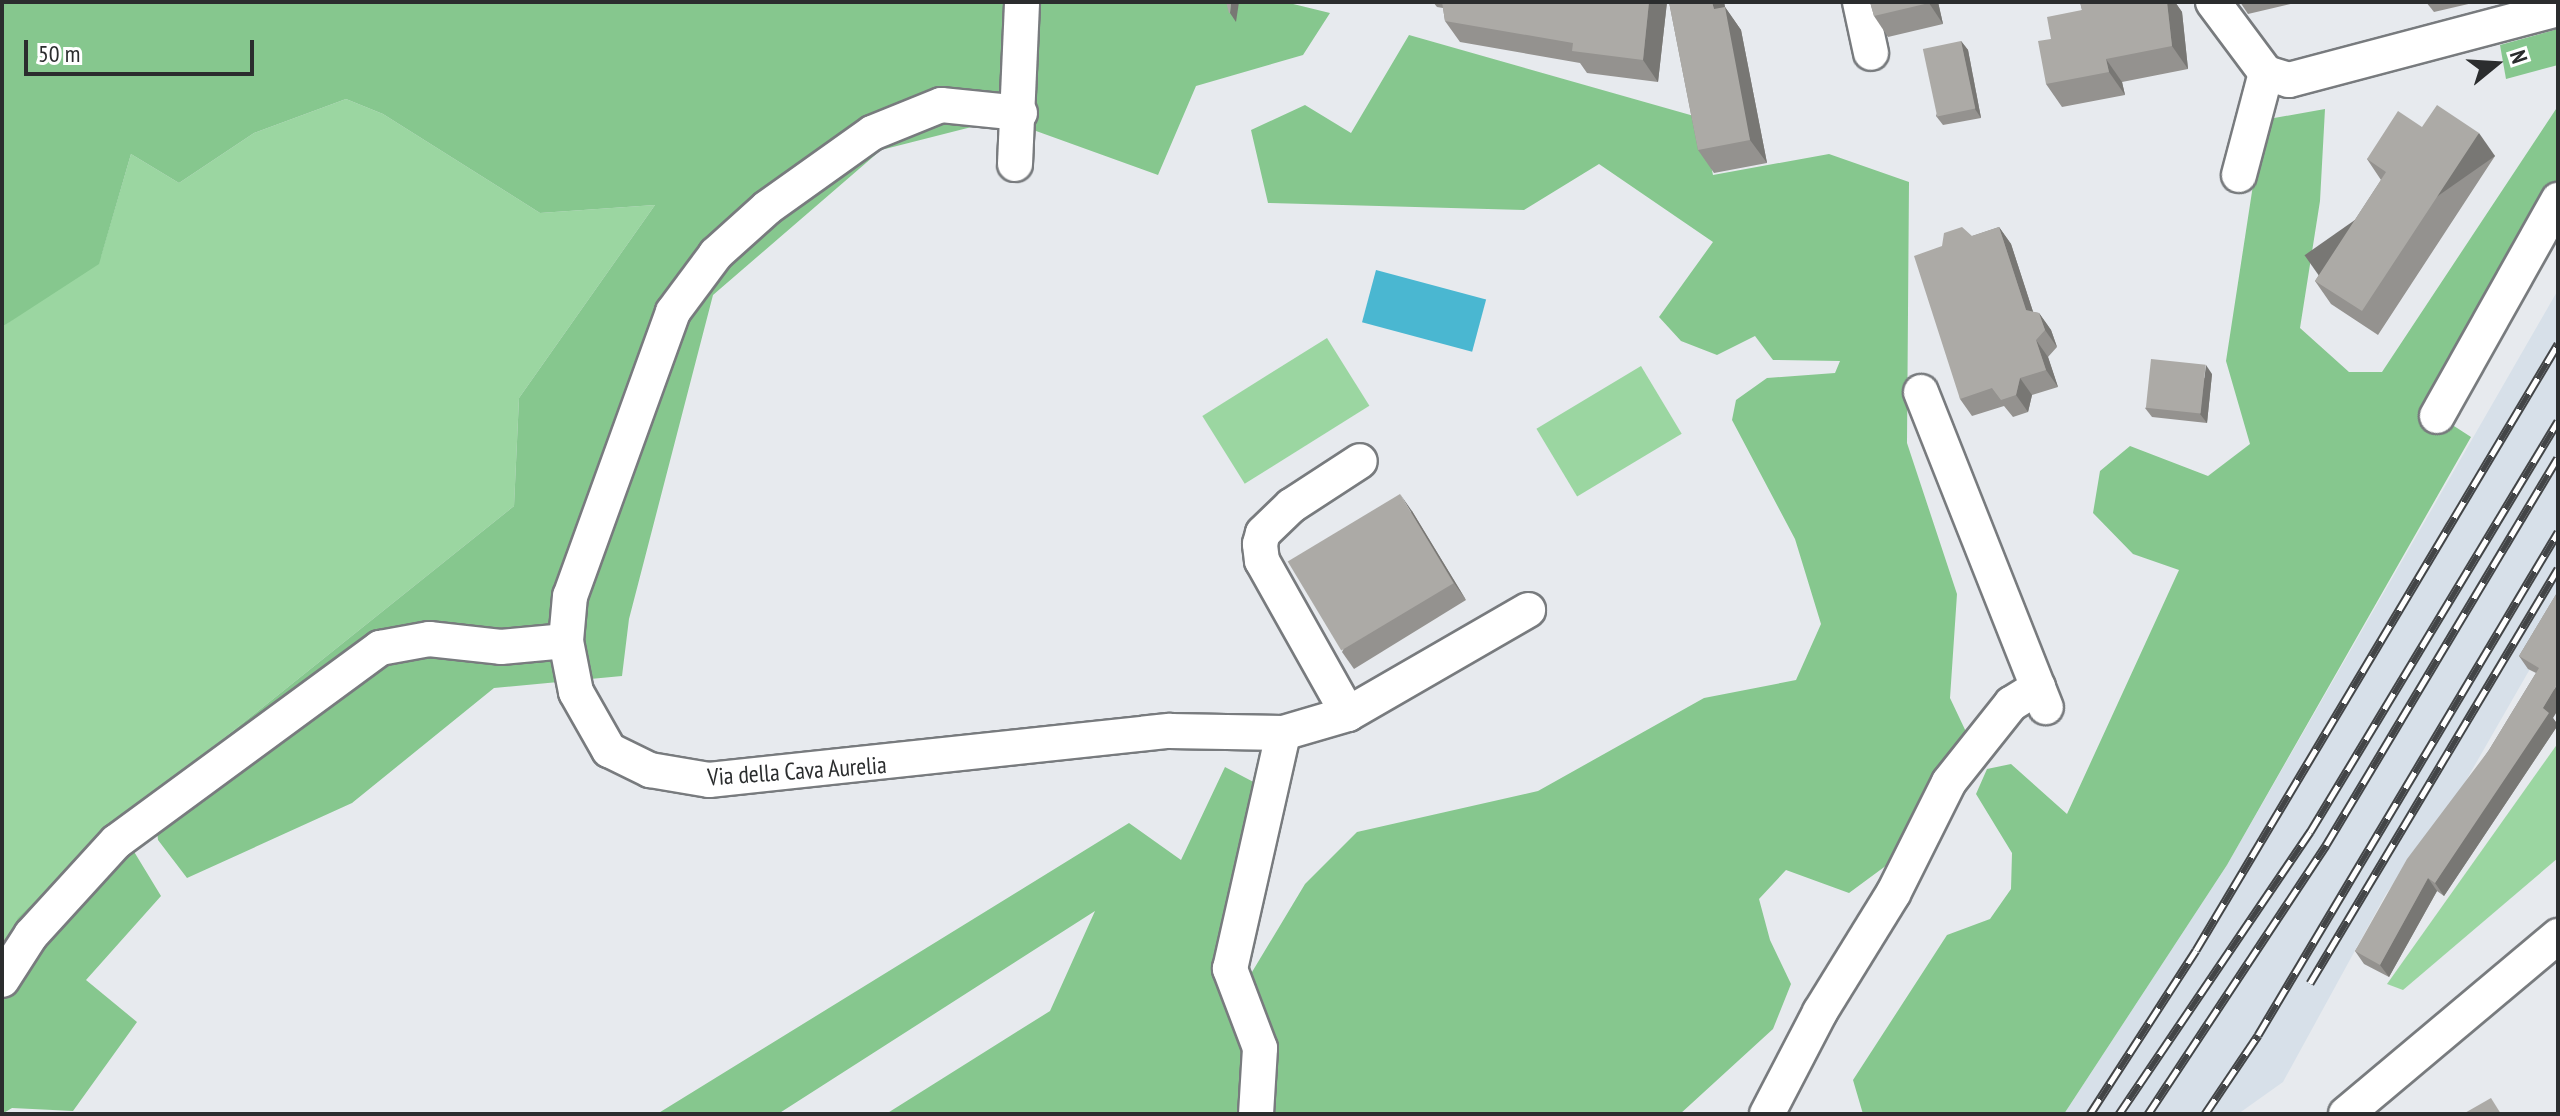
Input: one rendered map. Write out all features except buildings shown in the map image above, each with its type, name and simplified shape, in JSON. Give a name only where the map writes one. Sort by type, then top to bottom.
[{"type":"street","points":[[1015,164],[1020,113],[1022,2]]},
{"type":"street","points":[[1860,2],[1871,53]]},
{"type":"street","points":[[2213,2],[2266,73],[2305,78],[2558,9]]},
{"type":"street","points":[[2239,175],[2266,73]]},
{"type":"street","name":"Via della Cava Aurelia","points":[[1020,113],[941,105],[872,133],[716,254],[673,312],[570,596],[566,641],[576,692],[609,750],[650,770],[709,780],[1170,731],[1283,733],[1348,714],[1528,610]]},
{"type":"street","points":[[2437,416],[2558,200]]},
{"type":"street","points":[[1767,1114],[1820,1012],[1893,894],[1949,782],[2011,704],[2042,698],[1921,392]]},
{"type":"street","points":[[1348,714],[1262,561],[1260,544],[1263,533],[1291,506],[1360,461]]},
{"type":"street","points":[[2,980],[31,935],[116,842],[380,648],[429,639],[501,647],[566,641]]},
{"type":"street","points":[[501,647],[541,660],[576,692]]},
{"type":"street","points":[[1256,1114],[1260,1048],[1230,969],[1283,733]]},
{"type":"street","points":[[2346,1114],[2558,936]]},
{"type":"shaded area","points":[[2558,290],[2558,620],[2456,798],[2386,894],[2283,1082],[2238,1114],[2064,1114],[2227,865]]},
{"type":"green space","points":[[2,2],[1003,2],[1029,8],[1035,2],[1285,2],[1330,13],[1303,55],[1196,86],[1158,175],[1003,119],[881,150],[713,295],[629,619],[622,676],[494,688],[352,803],[187,878],[158,840],[153,795],[514,506],[519,398],[655,205],[540,213],[383,114],[346,99],[254,133],[179,183],[131,154],[99,264],[2,327]]},
{"type":"green space","points":[[2558,29],[2558,65],[2506,79],[2500,45]]},
{"type":"green space","points":[[1409,35],[1701,118],[1713,175],[1829,154],[1909,182],[1907,443],[1957,594],[1950,698],[1968,736],[1891,862],[1849,893],[1786,870],[1759,899],[1770,940],[1791,984],[1773,1029],[1680,1114],[886,1114],[1050,1011],[1095,911],[778,1114],[657,1114],[1129,823],[1181,860],[1225,767],[1282,797],[1237,997],[1305,884],[1357,832],[1538,791],[1704,698],[1796,680],[1821,624],[1795,539],[1732,420],[1736,400],[1767,378],[1835,373],[1840,361],[1773,360],[1755,336],[1717,355],[1681,341],[1659,317],[1713,242],[1599,164],[1524,210],[1268,203],[1251,130],[1305,105],[1351,133]]},
{"type":"green space","points":[[346,99],[383,114],[540,213],[655,205],[519,398],[514,506],[153,795],[2,948],[2,327],[101,256],[131,154],[179,183],[254,133]]},
{"type":"green space","points":[[2558,106],[2558,200],[2437,415],[2471,437],[2227,865],[2064,1114],[1863,1114],[1853,1080],[1947,935],[1990,919],[2011,889],[2012,853],[1976,794],[1987,769],[2011,764],[2067,814],[2179,570],[2133,554],[2093,513],[2100,471],[2130,446],[2208,476],[2250,444],[2226,361],[2263,120],[2325,109],[2320,201],[2300,328],[2349,372],[2382,372]]},
{"type":"green space","points":[[1327,338],[1369,406],[1245,484],[1202,416]]},
{"type":"green space","points":[[1641,366],[1682,434],[1577,497],[1536,429]]},
{"type":"green space","points":[[2558,743],[2558,858],[2403,990],[2387,984]]},
{"type":"green space","points":[[116,822],[161,896],[86,980],[137,1022],[73,1111],[12,1108],[2,1114],[2,948],[18,918]]},
{"type":"water","points":[[1376,270],[1486,300],[1472,352],[1362,322]]},
{"type":"railway","points":[[2090,1114],[2196,950],[2558,344]]},
{"type":"railway","points":[[2119,1114],[2310,832],[2558,421]]},
{"type":"railway","points":[[2148,1114],[2326,845],[2558,458]]},
{"type":"railway","points":[[2205,1114],[2258,1035],[2558,532]]},
{"type":"railway","points":[[2310,983],[2558,568]]}]
